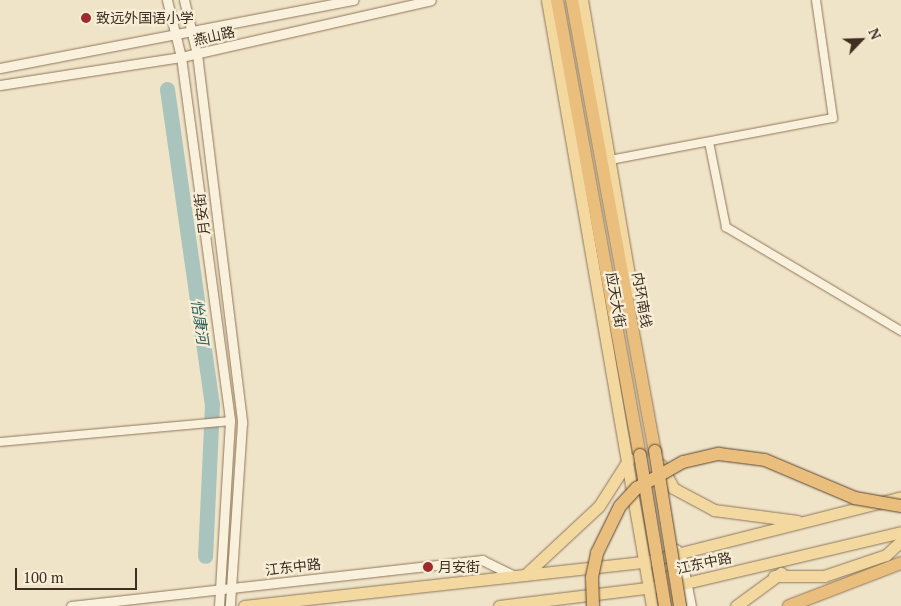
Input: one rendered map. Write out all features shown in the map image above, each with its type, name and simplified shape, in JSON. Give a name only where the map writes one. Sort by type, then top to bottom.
[{"type":"highway","points":[[558,0],[665,606]]},
{"type":"highway","name":"内环南线","points":[[572,0],[680,606]]},
{"type":"highway","points":[[593,606],[592,577],[597,553],[615,514],[637,488],[682,462],[719,454],[765,460],[855,498],[901,506]]},
{"type":"highway","points":[[789,606],[822,596],[901,563]]},
{"type":"main road","name":"应天大街","points":[[547,0],[629,459],[652,606]]},
{"type":"main road","name":"应天大街","points":[[582,0],[610,160],[658,460],[667,539],[666,558],[673,606]]},
{"type":"main road","points":[[520,575],[599,506],[629,459]]},
{"type":"main road","points":[[658,460],[673,488],[714,510],[809,521]]},
{"type":"main road","name":"江东中路","points":[[244,606],[645,562],[681,555],[901,497]]},
{"type":"main road","name":"江东中路","points":[[506,606],[686,583],[901,532]]},
{"type":"main road","points":[[774,576],[824,576],[886,555],[901,541]]},
{"type":"main road","points":[[736,606],[774,576],[808,555]]},
{"type":"street","points":[[167,0],[181,57],[230,421],[219,606]]},
{"type":"street","name":"月安街","points":[[184,0],[197,54],[242,423],[230,606]]},
{"type":"street","name":"燕山路","points":[[0,68],[177,36],[354,0]]},
{"type":"street","name":"燕山路","points":[[0,85],[197,54],[432,0]]},
{"type":"street","points":[[610,160],[834,118],[816,0]]},
{"type":"street","points":[[709,142],[726,227],[901,331]]},
{"type":"street","points":[[0,442],[230,421]]},
{"type":"street","points":[[667,539],[681,555],[691,606]]},
{"type":"street","name":"江东中路","points":[[71,606],[482,560],[520,575]]},
{"type":"waterway","name":"怡康河","points":[[167,89],[212,404],[205,556]]},
{"type":"place","name":"致远外国语小学","points":[[86,18]]},
{"type":"place","name":"月安街","points":[[428,567]]}]
